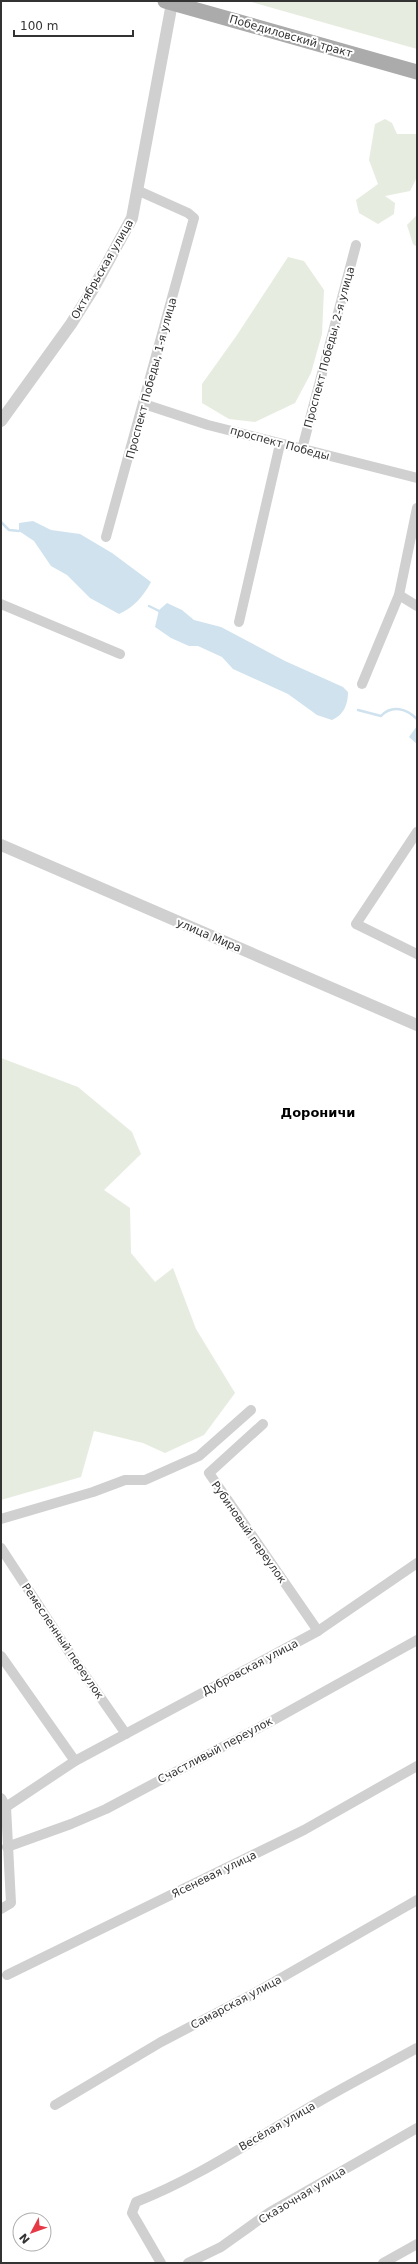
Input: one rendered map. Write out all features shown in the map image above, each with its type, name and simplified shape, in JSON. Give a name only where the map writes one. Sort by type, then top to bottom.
[{"type":"main road","name":"Победиловский тракт","points":[[170,2],[417,72]]},
{"type":"street","name":"Октябрьская улица","points":[[1,421],[93,289],[132,218],[138,191],[170,2]]},
{"type":"street","name":"Проспект Победы, 1-я улица","points":[[106,537],[144,404],[194,218],[188,213],[138,191]]},
{"type":"street","name":"Проспект Победы, 2-я улица","points":[[302,449],[356,245]]},
{"type":"street","name":"проспект Победы","points":[[144,404],[280,444],[417,478]]},
{"type":"street","points":[[239,622],[280,444]]},
{"type":"street","points":[[362,684],[399,595],[417,508]]},
{"type":"street","points":[[399,595],[417,606]]},
{"type":"street","points":[[1,604],[120,654]]},
{"type":"street","points":[[417,832],[356,924],[417,954]]},
{"type":"street","name":"улица Мира","points":[[1,845],[417,1025]]},
{"type":"street","points":[[1,1519],[93,1492],[125,1480],[145,1480],[199,1456],[251,1410]]},
{"type":"street","name":"Рубиновый переулок","points":[[263,1424],[208,1473],[318,1631]]},
{"type":"street","name":"Ремесленный переулок","points":[[1,1548],[73,1658],[126,1734]]},
{"type":"street","name":"Дубровская улица","points":[[6,1807],[75,1761],[318,1631],[417,1563]]},
{"type":"street","name":"Счастливый переулок","points":[[7,1847],[106,1809],[277,1718],[417,1640]]},
{"type":"street","points":[[1,1656],[75,1761]]},
{"type":"street","name":"Ясеневая улица","points":[[7,1975],[304,1830],[417,1766]]},
{"type":"street","points":[[1,1798],[6,1807],[11,1903],[1,1909]]},
{"type":"street","name":"Самарская улица","points":[[55,2105],[154,2046],[253,1994],[417,1900]]},
{"type":"street","name":"Весёлая улица","points":[[161,2263],[132,2213],[136,2202],[170,2187],[302,2111],[417,2048]]},
{"type":"street","name":"Сказочная улица","points":[[188,2263],[221,2246],[270,2212],[417,2128]]},
{"type":"street","points":[[382,2263],[417,2244]]},
{"type":"shaded area","points":[[248,1],[417,1],[417,49]]},
{"type":"shaded area","points":[[385,119],[392,123],[397,134],[417,134],[417,177],[410,191],[385,196],[395,203],[394,214],[378,224],[359,213],[356,200],[378,184],[369,160],[375,124]]},
{"type":"shaded area","points":[[417,215],[417,247],[413,244],[407,225]]},
{"type":"shaded area","points":[[288,257],[304,261],[324,290],[322,334],[311,373],[295,403],[255,422],[229,419],[202,403],[202,384],[237,335]]},
{"type":"shaded area","points":[[1,1058],[78,1087],[132,1132],[141,1154],[104,1190],[130,1208],[131,1253],[155,1282],[173,1268],[196,1329],[235,1393],[204,1435],[165,1453],[143,1443],[94,1431],[81,1477],[1,1500]]},
{"type":"water","points":[[33,521],[51,530],[80,534],[112,553],[151,582],[138,601],[119,614],[90,598],[67,575],[51,566],[34,541],[19,531],[19,523]]},
{"type":"water","points":[[167,603],[182,610],[194,620],[221,627],[285,661],[343,687],[348,692],[344,709],[340,715],[332,720],[317,715],[288,694],[233,669],[222,657],[198,646],[189,646],[171,638],[155,627],[159,610]]},
{"type":"water","points":[[417,726],[417,744],[409,737]]},
{"type":"waterway","points":[[1,522],[9,530],[19,531]]},
{"type":"waterway","points":[[149,606],[159,611]]},
{"type":"waterway","points":[[358,710],[381,716],[390,710],[399,709],[404,710],[417,719]]},
{"type":"district","name":"Дороничи","points":[[318,1112]]}]
